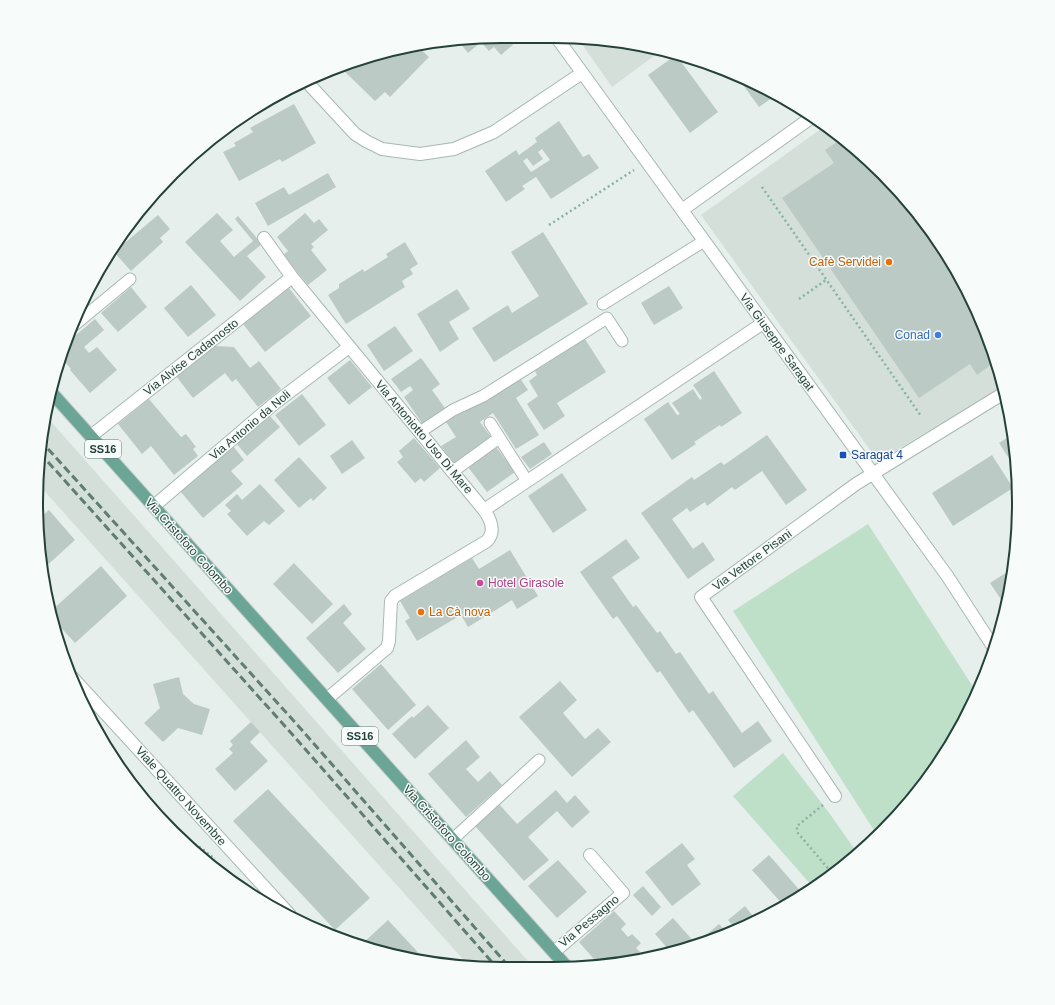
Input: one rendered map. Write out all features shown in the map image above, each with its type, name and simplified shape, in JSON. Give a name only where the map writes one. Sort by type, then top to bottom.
[{"type":"main road","name":"Via Cristoforo Colombo","points":[[56,396],[562,962]]},
{"type":"street","name":"Via Giuseppe Saragat","points":[[561,43],[948,577],[990,642]]},
{"type":"street","points":[[310,85],[356,134],[366,142],[382,149],[420,154],[454,149],[494,132],[582,73]]},
{"type":"street","points":[[682,210],[808,120]]},
{"type":"street","points":[[264,238],[292,277],[349,347]]},
{"type":"street","name":"Via Alvise Cadamosto","points":[[91,436],[292,277]]},
{"type":"street","points":[[484,510],[763,323]]},
{"type":"street","name":"Via Antoniotto Uso Di Mare","points":[[327,699],[387,648],[389,642],[391,601],[395,596],[482,544],[491,537],[492,532],[492,524],[484,510],[349,347]]},
{"type":"street","name":"Via Antonio da Noli","points":[[154,506],[275,403],[349,347]]},
{"type":"street","name":"Via Vettore Pisani","points":[[835,796],[701,597],[856,484],[999,396]]},
{"type":"street","name":"Viale Quattro Novembre","points":[[82,688],[280,904]]},
{"type":"street","name":"Via Pessagno","points":[[554,952],[623,893],[590,855]]},
{"type":"lane","points":[[603,304],[704,241]]},
{"type":"lane","points":[[81,319],[130,279]]},
{"type":"lane","points":[[420,432],[453,410],[483,396],[607,318],[622,341]]},
{"type":"lane","points":[[490,423],[527,480]]},
{"type":"lane","points":[[452,472],[499,438]]},
{"type":"lane","points":[[453,839],[539,760]]},
{"type":"path","points":[[549,225],[647,162]]},
{"type":"path","points":[[762,187],[921,416]]},
{"type":"path","points":[[799,299],[826,280]]},
{"type":"path","points":[[829,869],[797,832],[796,828],[835,796]]},
{"type":"path","points":[[198,846],[218,861]]},
{"type":"shaded area","points":[[582,44],[612,47],[655,55],[612,87]]},
{"type":"shaded area","points":[[820,129],[855,157],[877,178],[898,200],[935,247],[965,299],[988,355],[997,390],[878,461],[701,215]]},
{"type":"shaded area","points":[[51,421],[529,962],[464,960],[43,490],[47,443]]},
{"type":"green space","points":[[868,524],[973,687],[965,706],[935,758],[898,805],[874,830],[733,611]]},
{"type":"green space","points":[[783,753],[830,814],[854,849],[810,884],[733,796]]},
{"type":"building","points":[[515,43],[501,55],[494,47],[489,51],[482,44]]},
{"type":"building","points":[[479,44],[468,53],[462,45]]},
{"type":"building","points":[[422,51],[429,57],[390,97],[385,92],[375,101],[344,71],[413,52]]},
{"type":"building","points":[[671,59],[681,62],[718,112],[690,133],[648,75]]},
{"type":"building","points":[[743,84],[771,99],[759,107]]},
{"type":"building","points":[[294,104],[316,143],[282,162],[280,159],[239,181],[223,152],[236,146],[234,143],[253,132],[250,128]]},
{"type":"building","points":[[559,121],[583,157],[589,154],[599,168],[551,199],[536,177],[522,186],[525,189],[506,202],[485,171],[516,150],[519,155],[537,142],[535,138]],"holes":[[[542,149],[550,160],[531,172],[523,161],[527,158],[533,166],[543,159],[538,152]]]},
{"type":"building","points":[[837,142],[855,157],[898,200],[935,247],[965,299],[988,355],[991,365],[977,375],[970,364],[919,398],[782,198],[834,163],[825,150]]},
{"type":"building","points":[[328,173],[336,187],[268,226],[255,203],[284,187],[289,195]]},
{"type":"building","points":[[217,213],[233,230],[220,241],[234,257],[253,241],[235,219],[238,216],[262,244],[247,256],[266,277],[240,301],[185,242]]},
{"type":"building","points":[[305,213],[314,223],[319,219],[328,230],[311,244],[314,247],[311,250],[327,270],[308,285],[283,255],[288,251],[277,237]]},
{"type":"building","points":[[158,215],[170,229],[160,238],[163,242],[131,271],[116,254],[120,247]]},
{"type":"building","points":[[543,232],[588,304],[494,362],[472,328],[508,305],[512,313],[539,296],[511,252]]},
{"type":"building","points":[[405,242],[418,264],[410,269],[413,274],[402,281],[405,287],[346,324],[328,295],[339,288],[339,284],[363,269],[364,272],[388,257],[386,254]]},
{"type":"building","points":[[191,285],[216,315],[188,337],[164,308]]},
{"type":"building","points":[[669,286],[683,308],[654,325],[641,303]]},
{"type":"building","points":[[131,287],[147,307],[118,332],[101,313]]},
{"type":"building","points":[[289,288],[311,316],[265,352],[243,324]]},
{"type":"building","points":[[457,289],[470,309],[449,322],[459,339],[440,352],[417,314]]},
{"type":"building","points":[[95,319],[104,330],[84,347],[89,353],[97,347],[117,370],[90,393],[65,362],[74,336]]},
{"type":"building","points":[[395,326],[413,351],[384,371],[367,345]]},
{"type":"building","points":[[585,339],[606,372],[557,403],[565,416],[544,430],[527,404],[538,396],[529,381],[537,375],[535,371]]},
{"type":"building","points":[[215,346],[234,347],[250,368],[259,361],[281,389],[258,407],[236,379],[232,382],[225,373],[193,398],[176,376]]},
{"type":"building","points":[[421,358],[440,384],[432,390],[445,408],[422,423],[404,397],[413,390],[410,386],[401,392],[391,379]]},
{"type":"building","points":[[350,360],[372,387],[349,405],[327,378]]},
{"type":"building","points":[[714,371],[742,413],[694,442],[696,444],[672,460],[644,419],[668,402],[677,415],[680,414],[672,403],[693,389],[700,400],[702,398],[693,385]]},
{"type":"building","points":[[519,377],[528,390],[516,398],[539,435],[516,449],[493,413],[480,422],[491,437],[454,463],[441,446],[456,437],[446,422]]},
{"type":"building","points":[[302,394],[326,425],[299,446],[275,415]]},
{"type":"building","points":[[149,399],[181,437],[186,434],[196,447],[193,449],[198,456],[174,475],[151,446],[142,454],[118,424]]},
{"type":"building","points":[[269,415],[280,427],[247,456],[236,443]]},
{"type":"building","points":[[767,435],[807,490],[786,505],[762,471],[735,490],[732,487],[707,506],[705,502],[690,512],[687,508],[672,519],[693,549],[703,542],[715,560],[688,579],[641,513],[692,477],[694,480],[721,462],[724,465]]},
{"type":"building","points":[[414,438],[440,468],[424,482],[421,478],[415,483],[397,462],[403,457],[399,451]]},
{"type":"building","points":[[1007,438],[1010,459],[999,443]]},
{"type":"building","points":[[352,440],[365,458],[342,474],[330,456]]},
{"type":"building","points":[[544,442],[552,454],[530,469],[521,457]]},
{"type":"building","points":[[233,446],[244,460],[231,471],[243,484],[203,518],[180,491]]},
{"type":"building","points":[[496,447],[515,472],[487,492],[468,467]]},
{"type":"building","points":[[992,455],[1011,486],[1012,489],[953,526],[932,493]]},
{"type":"building","points":[[299,457],[327,488],[313,501],[311,498],[299,508],[274,480]]},
{"type":"building","points":[[562,473],[587,510],[553,533],[528,496]]},
{"type":"building","points":[[260,484],[285,511],[269,525],[264,521],[247,536],[227,514],[231,511],[225,505],[237,494],[242,500]]},
{"type":"building","points":[[49,510],[75,540],[48,565],[44,533],[43,515]]},
{"type":"building","points":[[626,539],[640,558],[612,577],[633,607],[636,605],[657,633],[660,631],[676,654],[680,652],[709,694],[713,691],[742,733],[758,721],[772,741],[734,768],[693,710],[689,713],[660,671],[657,673],[617,616],[613,619],[580,572]]},
{"type":"building","name":"Hotel Girasole","points":[[510,550],[538,596],[517,609],[512,600],[468,627],[461,615],[417,641],[405,621],[410,618],[400,601],[472,558],[479,569]]},
{"type":"building","points":[[294,563],[333,604],[312,624],[273,584]]},
{"type":"building","points":[[101,566],[127,596],[75,643],[61,628],[56,607]]},
{"type":"building","points":[[1006,573],[1001,600],[990,583]]},
{"type":"building","points":[[344,604],[352,614],[343,623],[366,649],[338,673],[306,638]]},
{"type":"building","points":[[381,664],[416,705],[388,730],[352,689]]},
{"type":"building","points":[[179,677],[183,694],[194,704],[210,709],[202,735],[178,728],[163,742],[144,723],[160,708],[153,684]]},
{"type":"building","points":[[560,681],[577,700],[563,713],[585,739],[598,728],[611,742],[572,777],[519,717]]},
{"type":"building","points":[[428,705],[449,728],[415,759],[392,734],[412,716],[413,718]]},
{"type":"building","points":[[251,722],[260,732],[250,742],[268,761],[235,791],[215,769],[233,753],[229,749],[233,745],[230,741]]},
{"type":"building","points":[[466,740],[480,757],[466,769],[478,782],[490,771],[502,785],[466,817],[428,774]]},
{"type":"building","points":[[268,789],[370,898],[335,930],[233,821]]},
{"type":"building","points":[[556,790],[567,803],[575,795],[590,812],[572,828],[557,811],[528,837],[549,860],[524,881],[475,826],[499,804],[517,824]]},
{"type":"building","points":[[682,843],[695,859],[687,865],[701,884],[672,906],[645,872]]},
{"type":"building","points":[[769,855],[799,890],[780,901],[752,870]]},
{"type":"building","points":[[558,860],[587,892],[557,918],[528,886]]},
{"type":"building","points":[[643,886],[661,907],[652,916],[633,895]]},
{"type":"building","points":[[745,906],[753,916],[732,925],[728,920]]},
{"type":"building","points":[[614,911],[626,924],[621,929],[628,937],[632,934],[641,943],[636,948],[640,952],[638,954],[595,960],[579,942]]},
{"type":"building","points":[[673,918],[692,940],[667,947],[655,934]]},
{"type":"building","points":[[388,920],[420,954],[384,946],[365,941]]},
{"type":"building","points":[[719,924],[723,929],[705,936]]},
{"type":"railway","points":[[47,447],[301,729],[505,962]]},
{"type":"railway","points":[[45,459],[292,734],[492,962]]},
{"type":"place","name":"Cafè Servidei","points":[[889,262]]},
{"type":"place","name":"Conad","points":[[938,335]]},
{"type":"place","name":"Saragat 4","points":[[843,455]]},
{"type":"place","name":"Hotel Girasole","points":[[480,583]]},
{"type":"place","name":"La Cà nova","points":[[421,612]]}]
